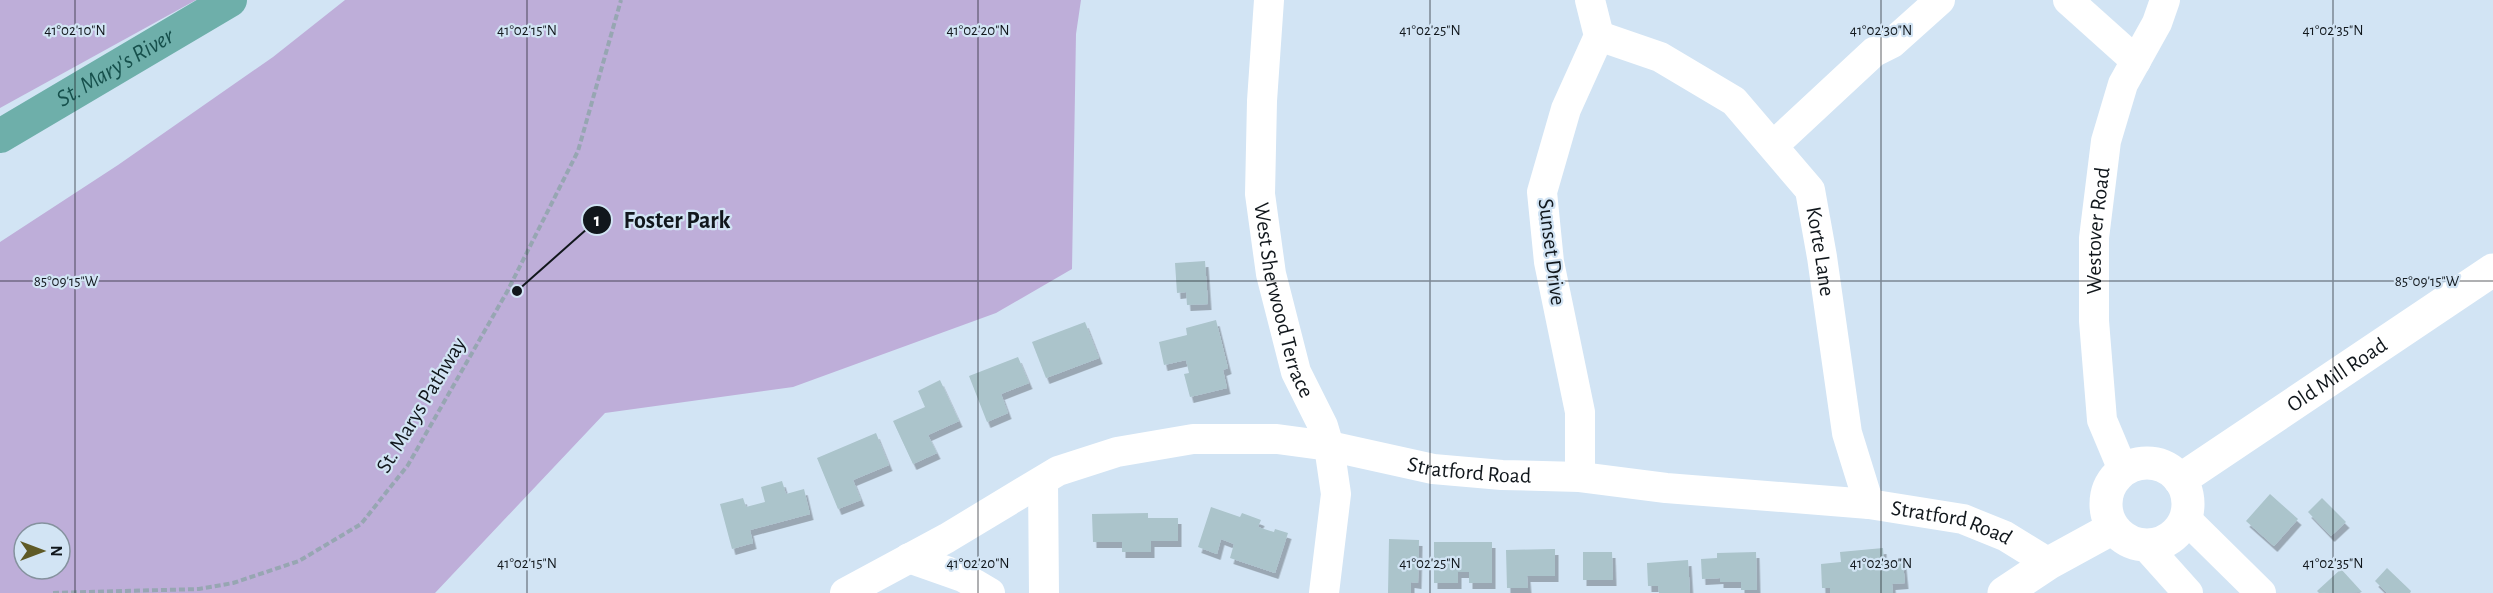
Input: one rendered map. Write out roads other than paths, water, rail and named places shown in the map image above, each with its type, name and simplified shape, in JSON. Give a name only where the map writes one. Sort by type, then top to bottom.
[{"type":"main road","name":"Old Mill Road","points":[[2180,480],[2493,270]]},
{"type":"main road","points":[[2154,463],[2169,469],[2180,480],[2186,492],[2185,518],[2178,530],[2169,538],[2157,544],[2145,545],[2122,537],[2113,528],[2108,516],[2107,497],[2114,479],[2123,470],[2138,464],[2154,463]]},
{"type":"main road","points":[[2004,593],[2049,563],[2113,528]]},
{"type":"street","name":"West Sherwood Terrace","points":[[1269,0],[1262,101],[1260,194],[1271,274],[1296,372],[1323,426],[1329,446],[1336,494],[1324,593]]},
{"type":"street","points":[[1590,0],[1599,36]]},
{"type":"street","points":[[1774,145],[1874,52],[1892,43],[1940,0]]},
{"type":"street","points":[[2068,0],[2136,61]]},
{"type":"street","name":"Westover Road","points":[[2123,470],[2102,420],[2094,321],[2094,238],[2106,141],[2123,84],[2157,23],[2165,0]]},
{"type":"street","name":"Korte Lane","points":[[1599,36],[1660,57],[1734,101],[1774,145],[1810,190],[1847,433],[1869,504]]},
{"type":"street","name":"Sunset Drive","points":[[1580,477],[1580,412],[1549,262],[1542,192],[1566,110],[1599,36]]},
{"type":"street","name":"Stratford Road","points":[[845,593],[947,538],[1058,471],[1117,452],[1193,439],[1277,439],[1329,446],[1433,469],[1502,475],[1580,477],[1666,488],[1869,504],[1963,519],[2005,536],[2049,563]]},
{"type":"street","points":[[1042,481],[1044,593]]},
{"type":"street","points":[[2185,518],[2261,593]]},
{"type":"street","points":[[2145,545],[2188,593]]},
{"type":"street","points":[[909,558],[963,577],[990,593]]},
{"type":"waterway","name":"St. Mary's River","points":[[0,136],[230,0]]},
{"type":"place","name":"Foster Park","points":[[517,291]]}]
